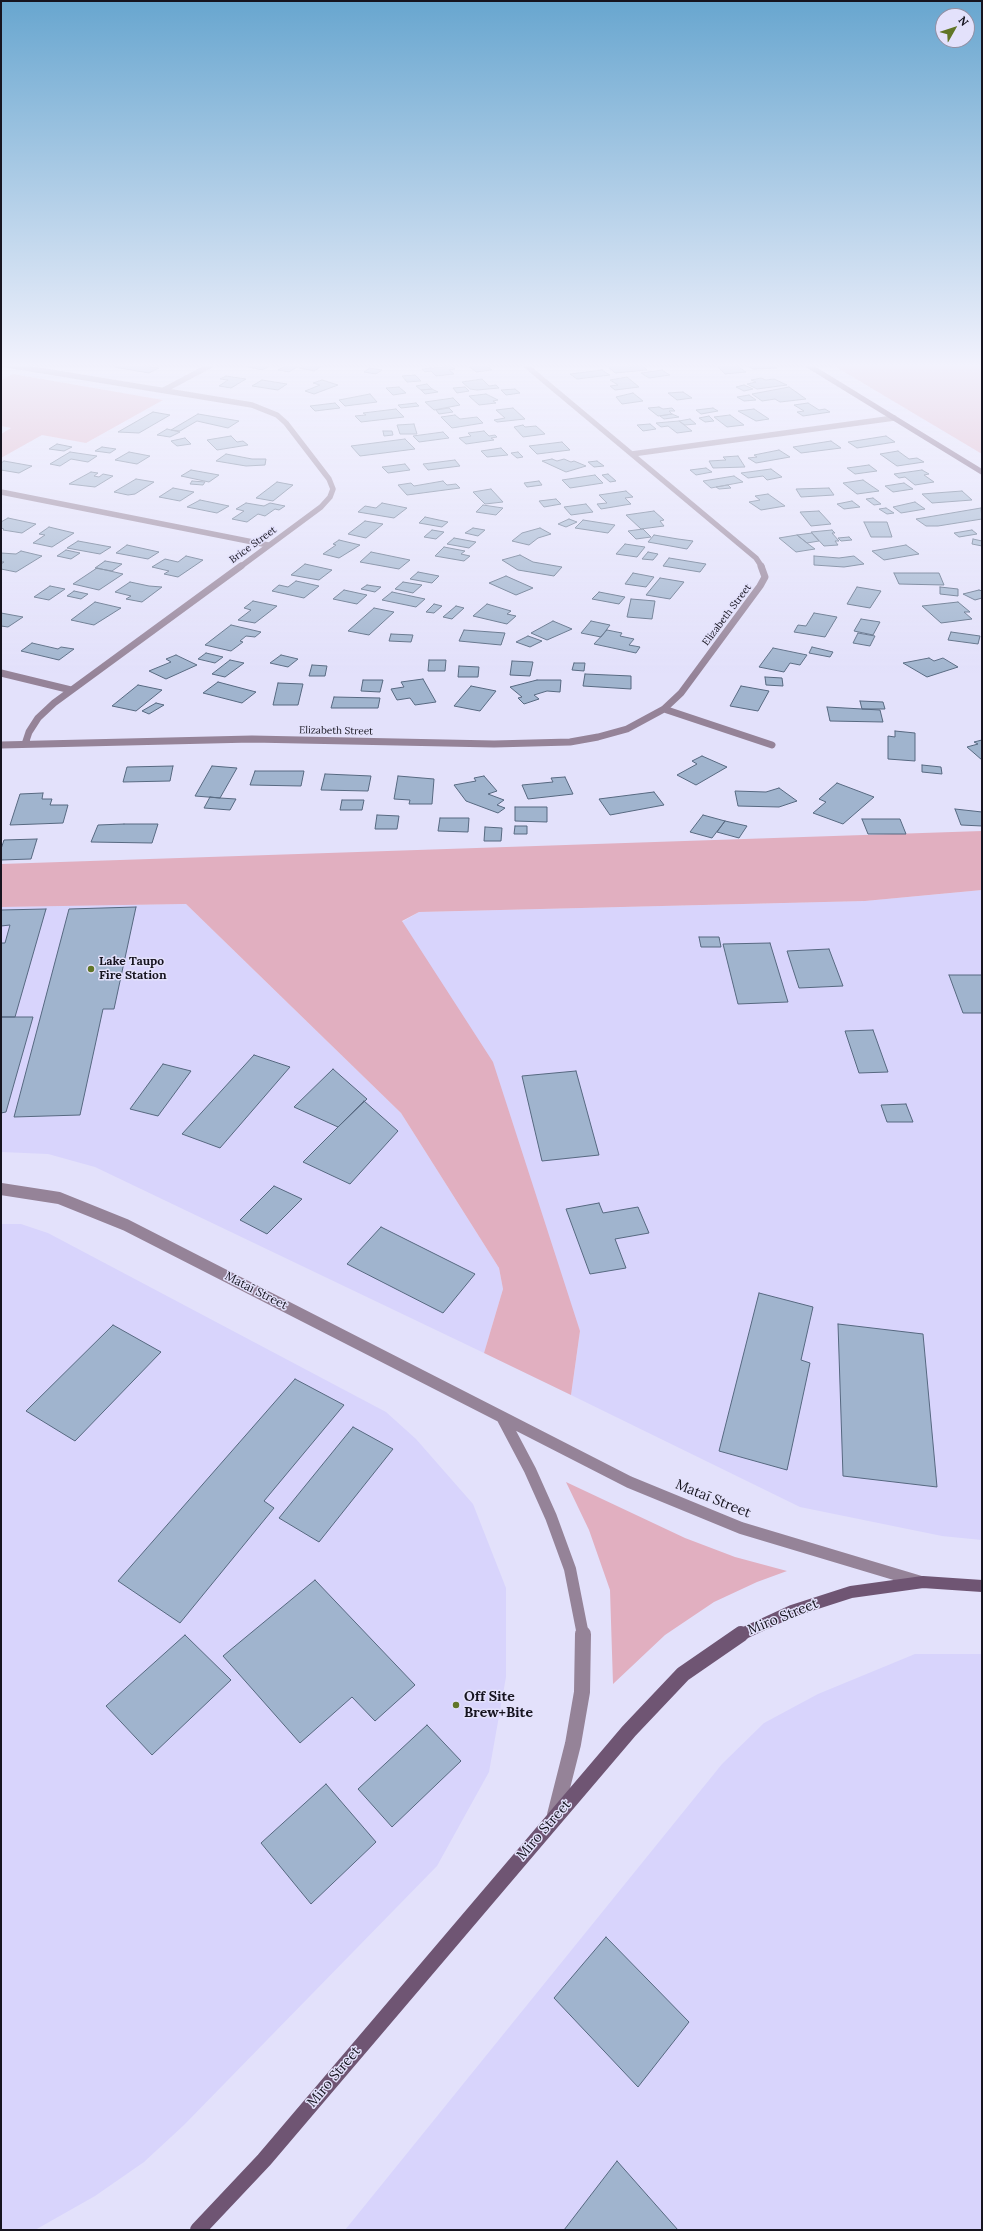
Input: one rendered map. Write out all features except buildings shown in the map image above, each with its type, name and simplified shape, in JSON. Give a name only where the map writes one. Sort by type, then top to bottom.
[{"type":"street","name":"Brice Street","points":[[25,744],[29,732],[38,718],[71,690],[321,506],[330,497],[333,489],[330,479],[321,468]]},
{"type":"street","name":"Elizabeth Street","points":[[1,745],[252,739],[494,744],[570,742],[627,729],[664,709],[681,692],[760,586],[765,577],[763,568],[756,558],[649,468]]},
{"type":"street","points":[[1,492],[268,545]]},
{"type":"street","points":[[1,673],[71,690]]},
{"type":"street","points":[[664,709],[772,745]]},
{"type":"street","name":"Mataī Street","points":[[1,1189],[20,1190],[59,1198],[126,1225],[629,1482],[741,1528],[923,1582]]},
{"type":"street","points":[[502,1417],[530,1470],[551,1517],[570,1569],[583,1629],[582,1692],[572,1744],[555,1816]]},
{"type":"street","name":"Miro Street","points":[[198,2230],[264,2160],[555,1816],[629,1731],[684,1674],[743,1633],[792,1611],[852,1592],[923,1582],[982,1586]]},
{"type":"shaded area","points":[[982,831],[982,890],[865,901],[419,912],[402,921],[493,1062],[580,1331],[571,1395],[484,1353],[503,1289],[499,1268],[401,1113],[186,904],[1,907],[1,864]]},
{"type":"shaded area","points":[[982,890],[982,1540],[942,1536],[800,1507],[571,1395],[580,1331],[402,922],[419,912],[865,901]]},
{"type":"shaded area","points":[[186,904],[401,1113],[499,1268],[503,1289],[484,1353],[95,1167],[48,1154],[1,1152],[1,907]]},
{"type":"shaded area","points":[[1,1224],[21,1224],[48,1233],[386,1412],[416,1439],[473,1504],[506,1588],[506,1677],[489,1772],[437,1866],[184,2125],[144,2162],[95,2196],[35,2230],[1,2230]]},
{"type":"shaded area","points":[[566,1482],[685,1538],[735,1557],[787,1571],[757,1582],[714,1602],[665,1635],[613,1684],[610,1590],[589,1530]]},
{"type":"shaded area","points":[[915,1654],[982,1654],[982,2230],[345,2230],[722,1764],[764,1723],[818,1694]]},
{"type":"place","name":"Lake Taupo Fire Station","points":[[91,969]]},
{"type":"place","name":"Off Site Brew+Bite","points":[[456,1705]]}]
